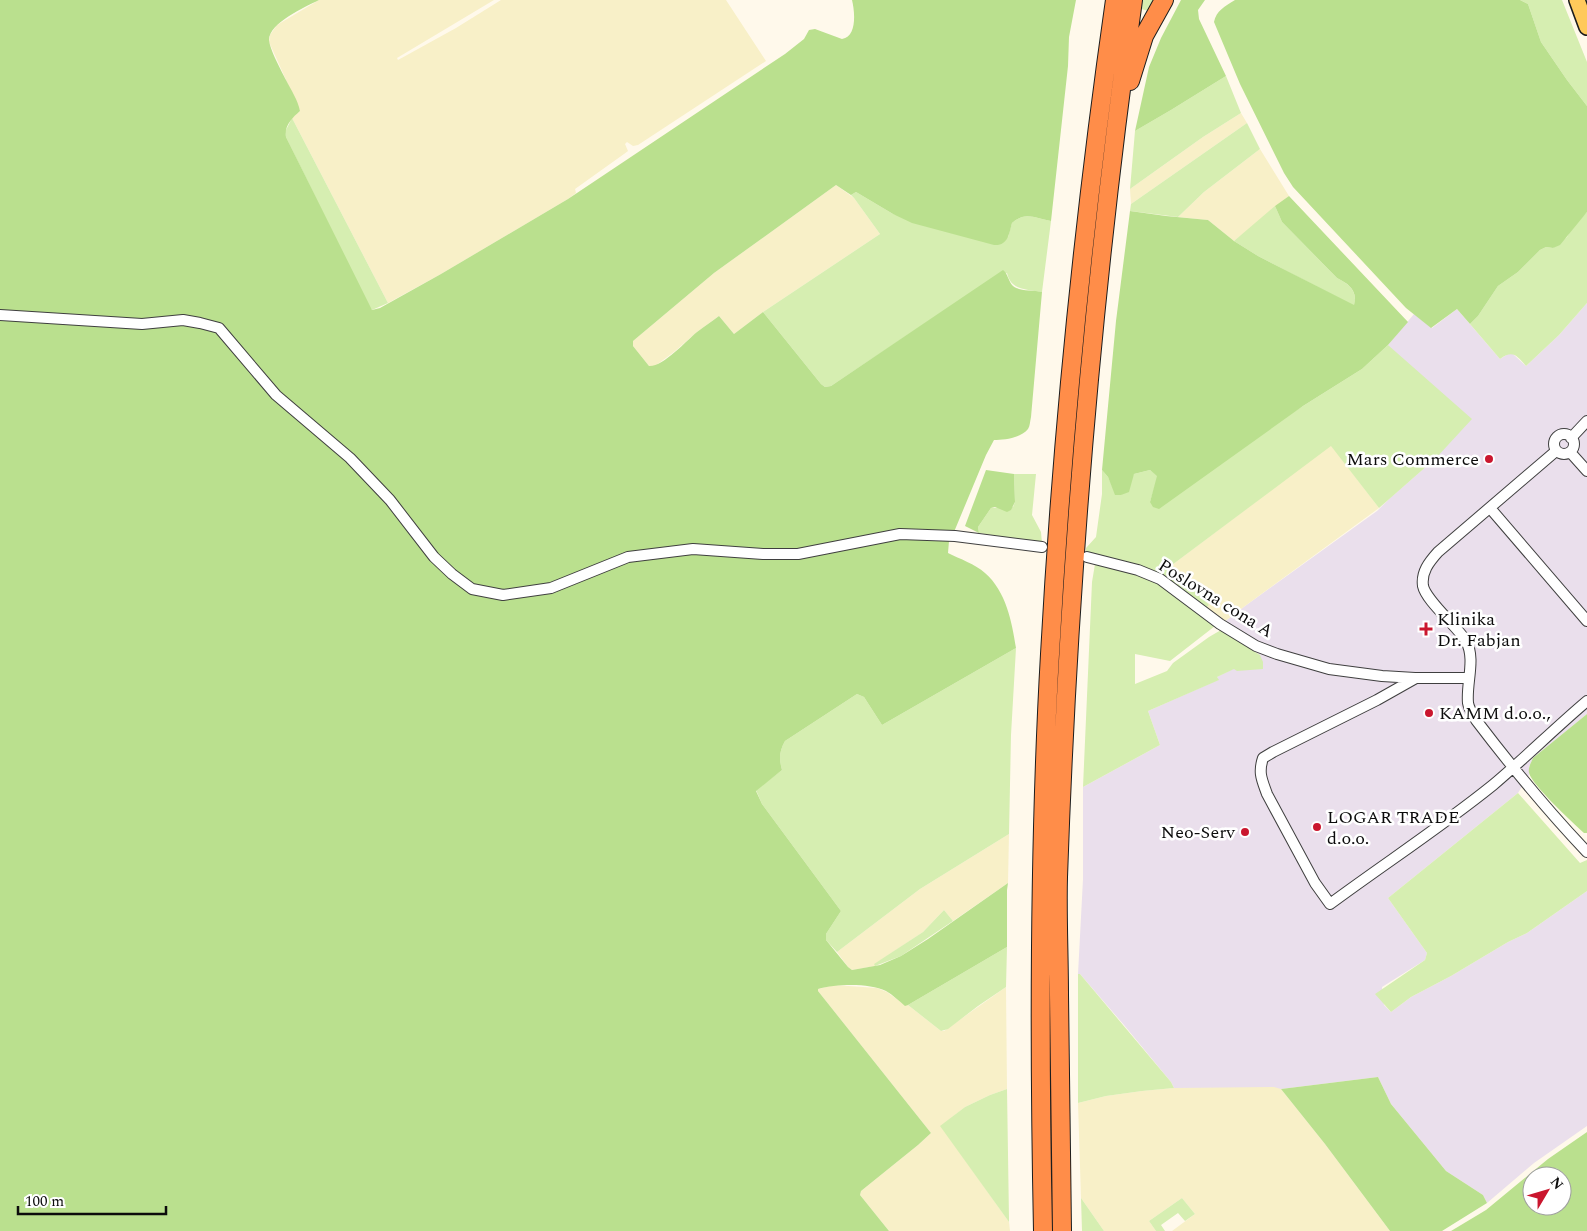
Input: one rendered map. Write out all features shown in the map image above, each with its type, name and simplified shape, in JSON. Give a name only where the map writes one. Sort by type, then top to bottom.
[{"type":"highway","points":[[1043,1231],[1040,1103],[1042,881],[1050,655],[1066,423],[1095,153],[1115,0]]},
{"type":"highway","points":[[1062,1231],[1058,881],[1068,660],[1077,519],[1103,238],[1133,0]]},
{"type":"highway","points":[[1119,101],[1132,78],[1144,36],[1164,0]]},
{"type":"main road","points":[[1577,0],[1587,27]]},
{"type":"street","points":[[0,315],[142,324],[183,320],[219,328],[276,396],[350,458],[390,500],[434,557],[472,589],[503,595],[550,588],[628,557],[693,549],[763,554],[798,554],[900,534],[955,536],[1042,547]]},
{"type":"street","points":[[1571,438],[1587,421]]},
{"type":"street","points":[[1564,434],[1571,438],[1574,445],[1570,452],[1563,454],[1556,451],[1554,444],[1557,437],[1564,434]]},
{"type":"street","points":[[1556,451],[1438,552],[1424,570],[1423,587],[1428,596],[1467,642],[1470,651],[1468,702],[1471,712],[1512,767],[1587,852]]},
{"type":"street","points":[[1570,452],[1587,471]]},
{"type":"street","points":[[1490,508],[1587,620]]},
{"type":"street","name":"Poslovna cona A","points":[[1087,557],[1138,570],[1160,579],[1220,624],[1256,646],[1270,652],[1329,669],[1382,676],[1469,678]]},
{"type":"street","points":[[1416,678],[1263,758],[1259,769],[1262,781],[1316,883],[1330,904],[1383,864],[1446,821],[1494,784],[1587,701]]},
{"type":"shaded area","points":[[319,0],[494,0],[397,58],[398,60],[456,28],[501,0],[726,0],[766,61],[638,145],[633,146],[627,142],[625,144],[628,151],[575,189],[576,193],[568,199],[388,303],[292,118],[300,111],[269,42],[270,35],[277,25]]},
{"type":"shaded area","points":[[1241,113],[1247,123],[1131,204],[1130,189],[1203,137]]},
{"type":"shaded area","points":[[1260,149],[1289,196],[1257,223],[1234,241],[1208,220],[1178,217],[1204,192]]},
{"type":"shaded area","points":[[836,185],[854,198],[880,234],[763,312],[734,334],[719,316],[655,366],[649,366],[633,346],[633,341],[714,273]]},
{"type":"shaded area","points":[[1587,303],[1587,714],[1533,758],[1529,767],[1529,775],[1518,793],[1388,898],[1427,953],[1425,960],[1382,987],[1384,1005],[1391,1012],[1411,997],[1527,933],[1587,891],[1587,1126],[1530,1166],[1522,1166],[1522,1173],[1487,1203],[1483,1195],[1446,1171],[1391,1104],[1378,1077],[1281,1089],[1174,1088],[1124,1025],[1078,974],[1083,879],[1083,787],[1160,745],[1148,711],[1218,680],[1217,677],[1260,655],[1221,630],[1224,622],[1377,511],[1436,458],[1388,345],[1414,314],[1432,328],[1457,309],[1500,359],[1508,354],[1513,354],[1526,366],[1559,335]]},
{"type":"shaded area","points":[[1331,445],[1379,508],[1224,622],[1206,608],[1209,605],[1172,565]]},
{"type":"shaded area","points":[[1009,834],[1008,883],[953,921],[944,910],[923,932],[875,964],[875,966],[852,970],[848,967],[837,952],[920,889]]},
{"type":"shaded area","points":[[834,985],[877,988],[887,992],[905,1005],[908,1005],[941,1031],[944,1031],[1006,987],[1007,1089],[965,1107],[941,1126],[1009,1222],[1010,1231],[889,1231],[860,1195],[861,1191],[931,1133],[818,991],[818,989]]},
{"type":"shaded area","points":[[1274,1087],[1281,1089],[1390,1231],[1172,1231],[1195,1214],[1182,1198],[1149,1221],[1156,1231],[1104,1231],[1081,1198],[1078,1103],[1106,1096],[1174,1088]]},
{"type":"green space","points":[[0,0],[319,0],[297,11],[281,22],[271,34],[269,40],[300,111],[287,126],[286,137],[372,310],[380,308],[441,274],[568,199],[785,54],[804,39],[809,30],[815,29],[842,39],[847,37],[853,29],[854,23],[852,0],[1076,0],[1069,37],[1068,66],[1051,221],[1030,216],[1017,219],[1012,223],[1009,235],[1005,241],[1002,244],[994,245],[912,223],[856,192],[851,195],[836,185],[714,273],[633,341],[633,346],[649,366],[655,365],[674,353],[697,332],[719,316],[734,334],[763,312],[825,387],[831,386],[1003,270],[1015,287],[1022,290],[1042,292],[1029,428],[1017,436],[994,440],[954,532],[946,539],[949,541],[948,553],[981,570],[992,580],[998,589],[1007,608],[1016,648],[882,725],[864,697],[857,694],[785,741],[780,756],[782,770],[756,791],[762,804],[841,911],[826,934],[826,940],[852,970],[880,965],[901,956],[1008,883],[1007,947],[908,1005],[905,1006],[894,996],[879,988],[843,985],[818,989],[931,1133],[861,1191],[860,1195],[889,1231],[0,1231]]},
{"type":"green space","points":[[1142,0],[1156,0],[1149,11],[1141,9]]},
{"type":"green space","points":[[1181,0],[1205,0],[1198,10],[1199,19],[1226,76],[1135,131],[1149,67],[1161,38]]},
{"type":"green space","points":[[1235,0],[1520,0],[1528,4],[1541,42],[1587,106],[1587,212],[1560,245],[1540,250],[1518,272],[1498,286],[1478,316],[1470,324],[1457,309],[1431,328],[1406,308],[1293,187],[1284,173],[1240,84],[1214,22],[1219,12]]},
{"type":"green space","points":[[1520,0],[1562,0],[1587,62],[1587,106],[1541,42],[1528,4]]},
{"type":"green space","points":[[1226,76],[1241,113],[1203,137],[1130,189],[1135,131]]},
{"type":"green space","points":[[292,118],[388,303],[372,310],[368,305],[286,137],[285,132]]},
{"type":"green space","points":[[1247,123],[1260,149],[1204,192],[1178,217],[1130,211],[1131,204]]},
{"type":"green space","points":[[856,192],[893,214],[1008,237],[1012,223],[1022,217],[1030,216],[1051,221],[1042,292],[1016,286],[1009,279],[1007,273],[990,280],[831,386],[825,387],[763,312],[880,234],[851,195]]},
{"type":"green space","points":[[1289,196],[1408,322],[1388,345],[1362,369],[1303,406],[1159,509],[1153,507],[1150,502],[1157,476],[1150,470],[1134,474],[1129,492],[1115,495],[1108,477],[1102,470],[1116,321],[1130,211],[1208,220],[1234,241],[1258,256],[1354,305],[1355,296],[1352,288],[1337,278],[1282,222],[1275,206]]},
{"type":"green space","points":[[1275,206],[1282,222],[1337,278],[1352,289],[1355,296],[1354,306],[1258,256],[1234,241]]},
{"type":"green space","points":[[1587,212],[1587,303],[1559,335],[1526,366],[1520,359],[1511,354],[1500,359],[1470,324],[1478,316],[1498,286],[1518,272],[1540,250],[1546,247],[1553,248],[1567,237],[1572,228]]},
{"type":"green space","points":[[1388,345],[1472,419],[1436,458],[1379,508],[1331,446],[1172,565],[1209,605],[1206,608],[1159,574],[1089,554],[1086,551],[1086,548],[1096,537],[1102,494],[1102,470],[1108,477],[1116,495],[1121,495],[1134,474],[1150,470],[1158,476],[1150,502],[1362,369]]},
{"type":"green space","points":[[986,470],[1014,474],[1015,502],[1011,510],[1007,512],[995,507],[991,508],[978,527],[979,533],[965,526]]},
{"type":"green space","points":[[1014,474],[1036,474],[1032,515],[1041,532],[1042,543],[979,533],[978,527],[991,508],[1013,507],[1015,502]]},
{"type":"green space","points":[[1095,564],[1132,572],[1152,580],[1169,590],[1215,626],[1170,661],[1135,654],[1135,684],[1167,671],[1173,663],[1221,630],[1260,655],[1263,669],[1237,671],[1234,669],[1217,677],[1219,680],[1148,711],[1160,745],[1083,787],[1092,582]]},
{"type":"green space","points":[[1016,648],[1011,735],[1009,834],[920,889],[837,952],[826,940],[826,934],[841,911],[762,804],[756,790],[782,770],[780,756],[785,741],[857,694],[864,697],[882,725]]},
{"type":"green space","points":[[1587,714],[1587,833],[1584,833],[1537,786],[1529,771],[1533,758]]},
{"type":"green space","points":[[1518,793],[1580,863],[1587,860],[1587,891],[1527,933],[1411,997],[1391,1012],[1375,994],[1425,960],[1427,953],[1388,898]]},
{"type":"green space","points":[[944,910],[953,921],[901,956],[875,966],[874,964],[923,932]]},
{"type":"green space","points":[[1007,947],[1006,987],[948,1029],[941,1031],[908,1005]]},
{"type":"green space","points":[[1078,974],[1080,974],[1171,1082],[1174,1088],[1106,1096],[1078,1103]]},
{"type":"green space","points":[[1378,1077],[1391,1104],[1446,1171],[1483,1195],[1487,1203],[1442,1231],[1390,1231],[1281,1089]]},
{"type":"green space","points":[[1007,1089],[1009,1222],[940,1126],[965,1107]]},
{"type":"green space","points":[[1587,1132],[1587,1231],[1451,1231],[1486,1210],[1522,1180],[1522,1216],[1572,1216],[1572,1166],[1539,1166]]},
{"type":"green space","points":[[1081,1198],[1104,1231],[1082,1231]]},
{"type":"green space","points":[[1182,1198],[1195,1214],[1185,1221],[1178,1213],[1161,1225],[1165,1231],[1156,1231],[1149,1221]]},
{"type":"place","name":"Mars Commerce","points":[[1489,459]]},
{"type":"place","name":"Klinika Dr. Fabjan","points":[[1426,629]]},
{"type":"place","name":"KAMM d.o.o.,","points":[[1429,713]]},
{"type":"place","name":"LOGAR TRADE d.o.o.","points":[[1317,827]]},
{"type":"place","name":"Neo-Serv","points":[[1245,832]]}]
